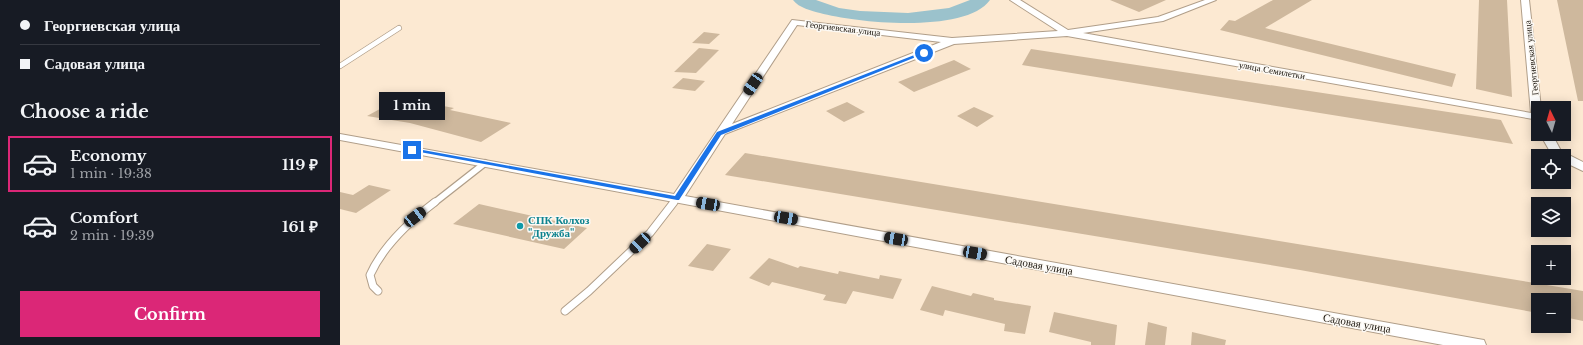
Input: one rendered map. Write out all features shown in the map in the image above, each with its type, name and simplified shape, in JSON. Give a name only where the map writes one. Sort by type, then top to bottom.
[{"type":"street","name":"улица Семилетки","points":[[1014,0],[1067,33],[1531,117]]},
{"type":"street","name":"Георгиевская улица","points":[[677,198],[794,22],[953,41],[1067,33],[1160,19],[1212,0]]},
{"type":"street","name":"Георгиевская улица","points":[[1525,0],[1536,101]]},
{"type":"street","name":"Георгиевская улица","points":[[719,134],[953,41]]},
{"type":"street","name":"Садовая улица","points":[[340,137],[1478,345]]},
{"type":"street","points":[[1571,160],[1583,167]]},
{"type":"lane","points":[[340,66],[399,28]]},
{"type":"lane","points":[[378,291],[373,286],[370,275],[376,262],[415,217],[485,163]]},
{"type":"lane","points":[[565,311],[589,291],[650,233],[677,198]]},
{"type":"building","points":[[1110,0],[1166,0],[1139,12]]},
{"type":"building","points":[[1273,0],[1312,0],[1265,28],[1456,74],[1452,87],[1220,30],[1229,20],[1235,21]]},
{"type":"building","points":[[1479,0],[1507,0],[1512,97],[1476,89]]},
{"type":"building","points":[[1557,0],[1583,0],[1583,101],[1578,101]]},
{"type":"building","points":[[704,32],[720,34],[709,44],[692,43]]},
{"type":"building","points":[[699,48],[719,50],[696,73],[674,72]]},
{"type":"building","points":[[1031,49],[1501,120],[1513,144],[1022,65]]},
{"type":"building","points":[[954,60],[971,69],[914,92],[898,82]]},
{"type":"building","points":[[683,78],[705,81],[695,91],[672,88]]},
{"type":"building","points":[[400,98],[454,108],[450,110],[511,123],[481,142],[410,123],[367,116]]},
{"type":"building","points":[[847,102],[865,112],[844,122],[826,111]]},
{"type":"building","points":[[974,107],[994,116],[977,127],[957,116]]},
{"type":"building","points":[[745,153],[1531,282],[1531,285],[1547,285],[1583,291],[1583,321],[1571,318],[1571,293],[1531,293],[1531,312],[1300,270],[725,175]]},
{"type":"building","points":[[369,185],[391,190],[356,213],[340,209],[340,192],[353,195]]},
{"type":"building","name":"СПК Колхоз \"Дружба\"","points":[[479,204],[587,228],[564,249],[453,224]]},
{"type":"building","points":[[707,244],[731,249],[713,271],[688,266]]},
{"type":"building","points":[[769,258],[798,268],[800,266],[838,274],[839,271],[879,279],[880,275],[902,279],[893,299],[853,291],[846,304],[823,300],[826,295],[772,282],[769,286],[749,278]]},
{"type":"building","points":[[932,286],[971,296],[973,293],[994,298],[994,300],[1031,306],[1025,334],[1004,331],[1005,324],[945,310],[943,316],[920,310]]},
{"type":"building","points":[[1054,312],[1117,325],[1115,345],[1091,345],[1091,342],[1049,332]]},
{"type":"building","points":[[1148,322],[1167,327],[1165,345],[1145,345]]},
{"type":"building","points":[[1192,332],[1226,340],[1225,345],[1191,345]]},
{"type":"waterway","points":[[802,0],[838,13],[884,18],[930,17],[951,13],[970,7],[981,0]]},
{"type":"place","name":"СПК Колхоз \"Дружба\"","points":[[520,226]]},
{"type":"route","points":[[412,150],[677,198],[719,134],[924,53]]}]
